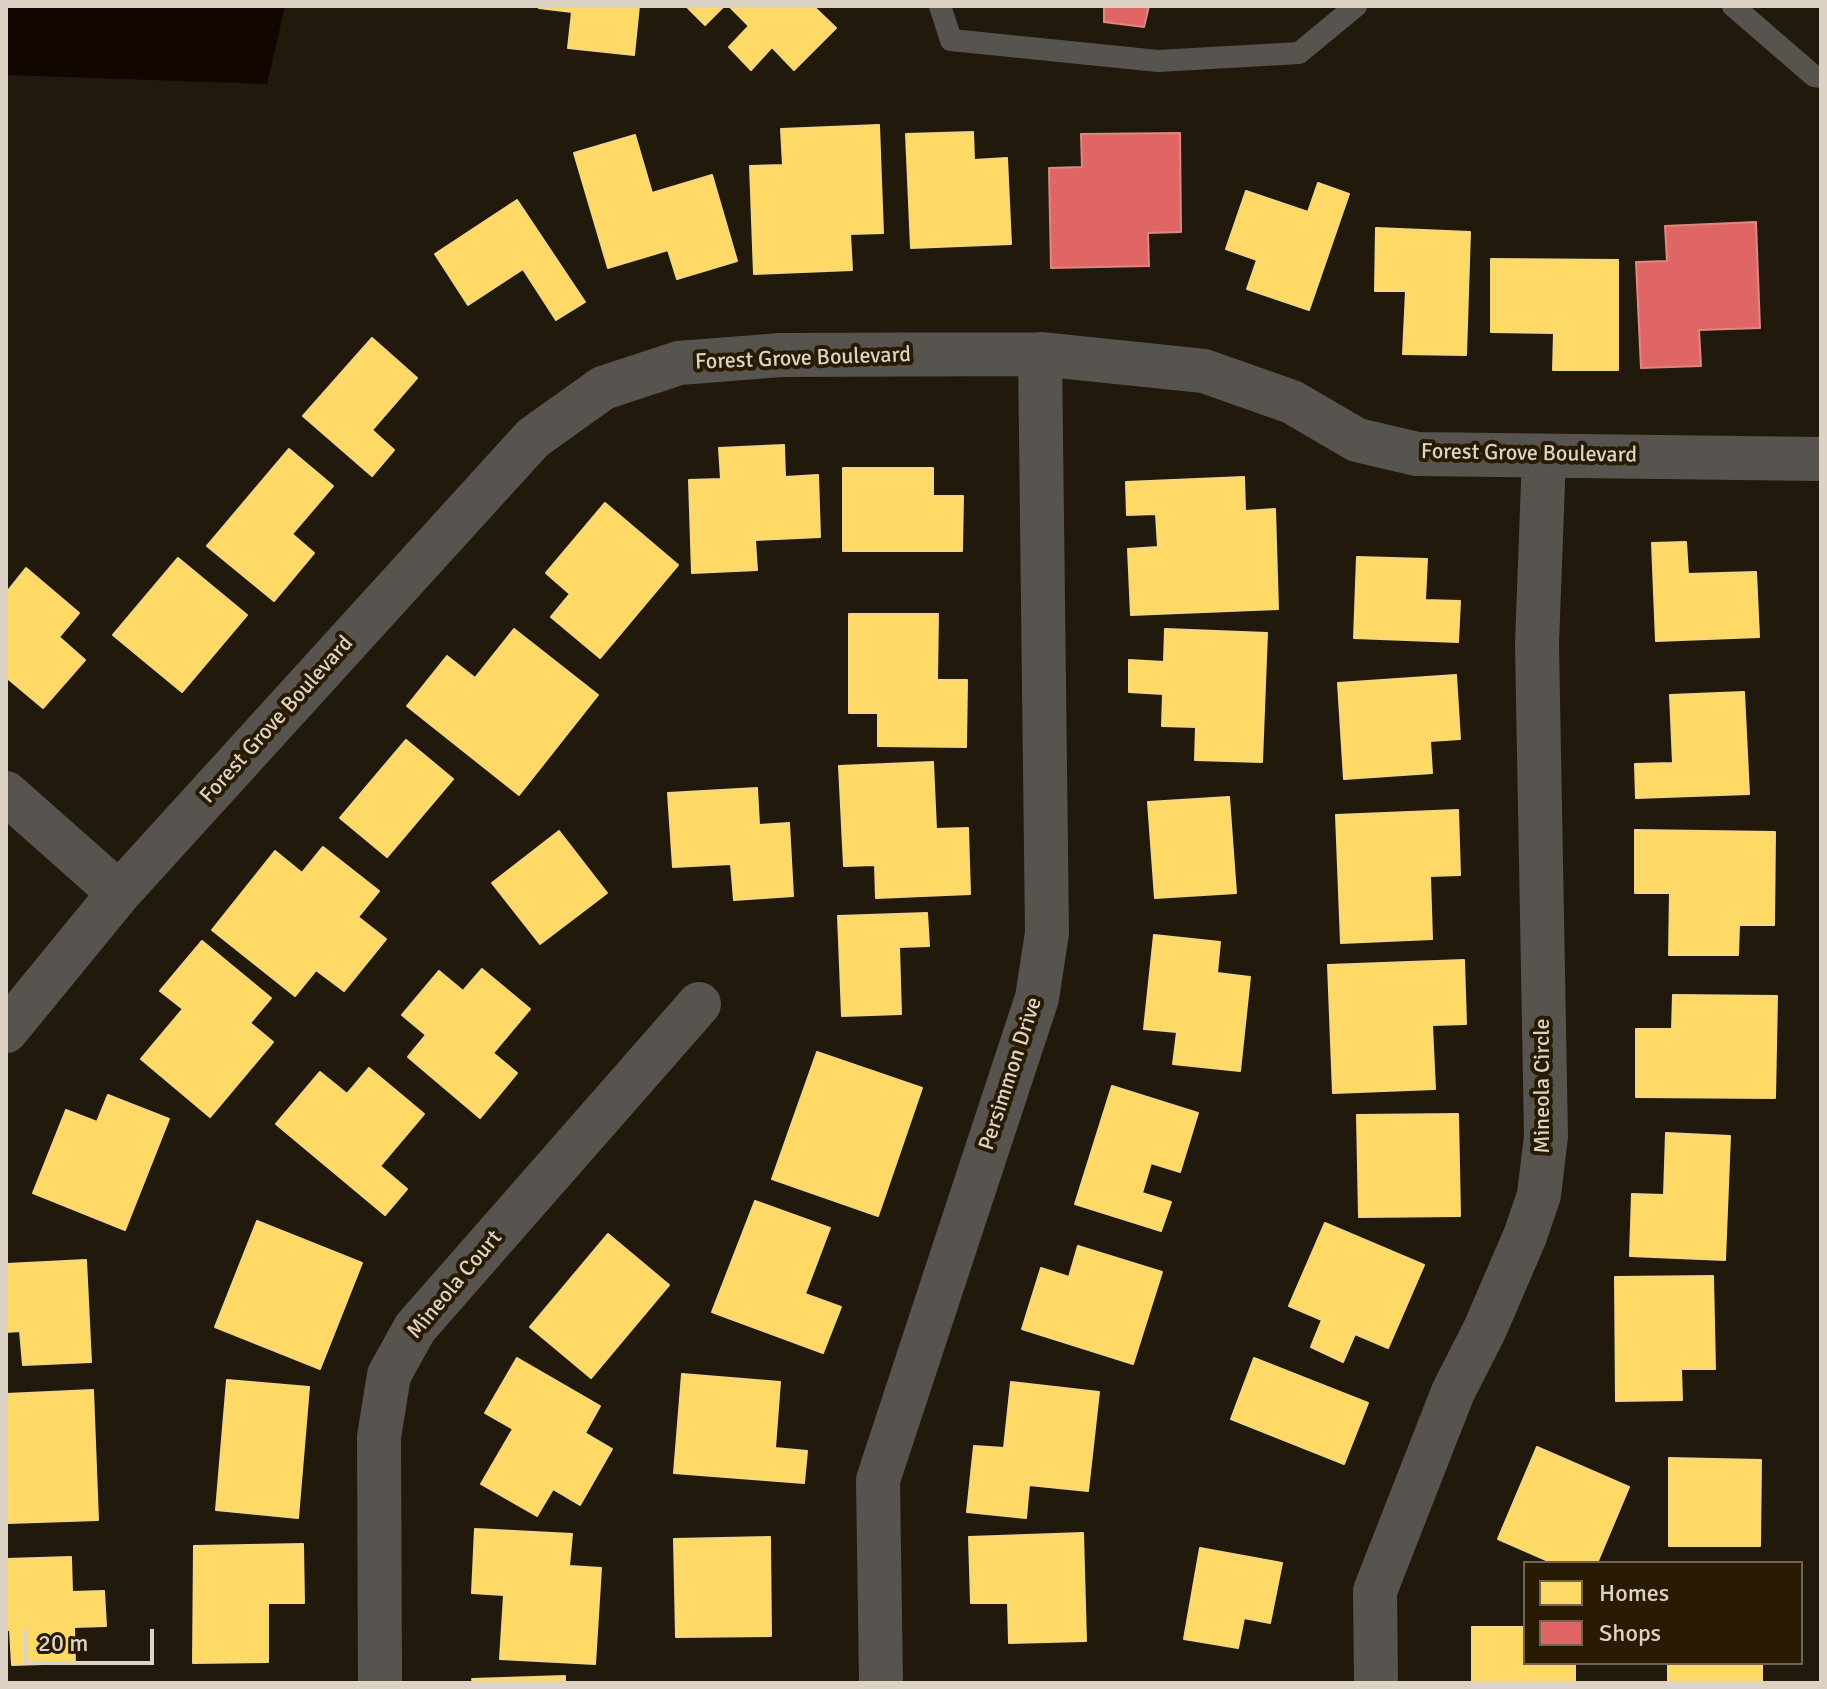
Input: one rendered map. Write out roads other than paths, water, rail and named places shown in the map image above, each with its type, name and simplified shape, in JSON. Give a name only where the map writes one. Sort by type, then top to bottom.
[{"type":"street","name":"Forest Grove Boulevard","points":[[6,1031],[119,893],[533,438],[603,388],[679,363],[781,355],[1040,354],[1204,371],[1292,402],[1357,440],[1417,454],[1821,459]]},
{"type":"street","name":"Persimmon Drive","points":[[881,1683],[878,1480],[1037,998],[1047,933],[1040,354]]},
{"type":"street","name":"Mineola Circle","points":[[1376,1683],[1375,1591],[1453,1392],[1485,1329],[1539,1195],[1546,1136],[1537,644],[1544,456]]},
{"type":"street","points":[[6,793],[119,893]]},
{"type":"street","name":"Mineola Court","points":[[380,1683],[379,1437],[389,1375],[415,1328],[699,1004]]},
{"type":"lane","points":[[940,6],[951,40],[1158,61],[1299,53],[1356,6]]},
{"type":"lane","points":[[1733,6],[1814,76],[1821,77]]}]
